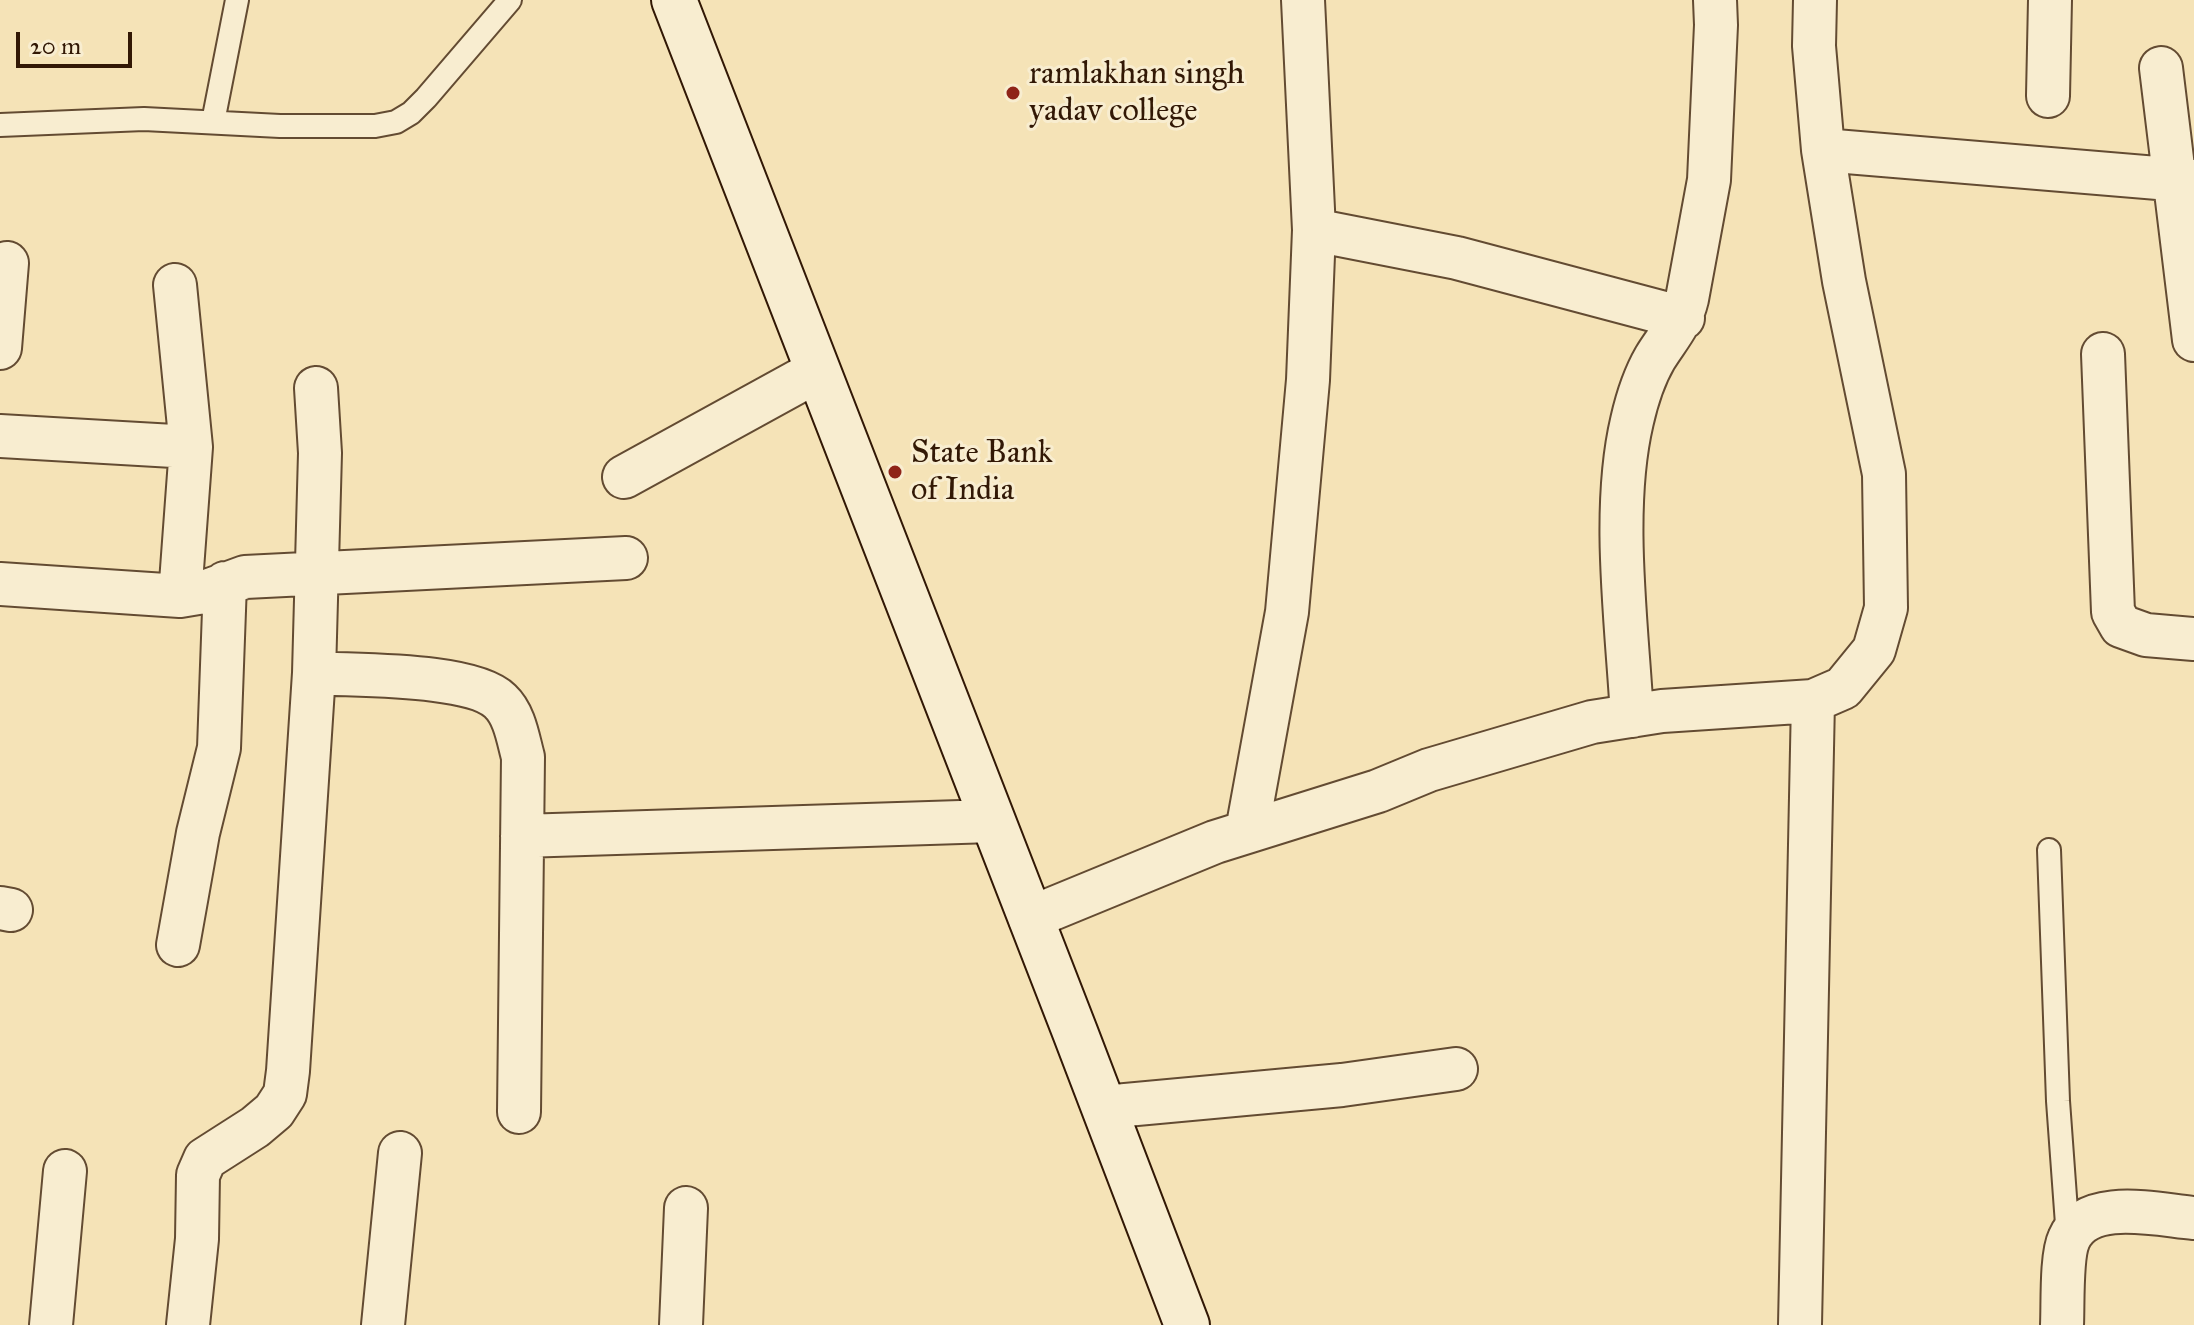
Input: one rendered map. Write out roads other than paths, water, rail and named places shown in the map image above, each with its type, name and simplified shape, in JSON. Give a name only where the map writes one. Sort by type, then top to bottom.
[{"type":"main road","points":[[674,0],[1187,1325]]},
{"type":"street","points":[[1247,831],[1287,612],[1308,380],[1314,230],[1303,0]]},
{"type":"street","points":[[1632,716],[1622,535],[1631,424],[1641,387],[1654,360],[1683,318],[1709,180],[1715,0]]},
{"type":"street","points":[[1030,918],[1247,831],[1378,791],[1429,770],[1492,750],[1592,722],[1662,711],[1813,701],[1843,688],[1874,650],[1886,608],[1884,474],[1844,281],[1823,150],[1814,46],[1815,0]]},
{"type":"street","points":[[2048,96],[2050,0]]},
{"type":"street","points":[[2161,68],[2184,180],[2194,340]]},
{"type":"street","points":[[1823,150],[2184,180]]},
{"type":"street","points":[[1314,230],[1457,258],[1683,318]]},
{"type":"street","points":[[0,348],[7,263]]},
{"type":"street","points":[[175,285],[191,447],[180,596]]},
{"type":"street","points":[[2103,354],[2113,612],[2121,626],[2146,635],[2194,639]]},
{"type":"street","points":[[624,477],[817,371]]},
{"type":"street","points":[[188,1325],[197,1239],[198,1175],[205,1159],[255,1127],[274,1111],[285,1094],[314,673],[320,453],[316,388]]},
{"type":"street","points":[[0,436],[191,447]]},
{"type":"street","points":[[0,584],[180,596],[204,592],[245,577],[626,558]]},
{"type":"street","points":[[178,945],[198,833],[219,748],[225,583]]},
{"type":"street","points":[[314,673],[433,680],[488,692],[502,703],[514,723],[523,757],[519,1112]]},
{"type":"street","points":[[1800,1325],[1813,701]]},
{"type":"street","points":[[522,836],[992,821]]},
{"type":"street","points":[[1104,1107],[1342,1085],[1456,1069]]},
{"type":"street","points":[[383,1325],[400,1153]]},
{"type":"street","points":[[51,1325],[65,1171]]},
{"type":"street","points":[[681,1325],[686,1208]]},
{"type":"street","points":[[2062,1325],[2068,1239],[2082,1220],[2107,1211],[2194,1218]]},
{"type":"lane","points":[[213,122],[237,0]]},
{"type":"lane","points":[[0,125],[144,119],[375,126],[396,122],[426,98],[510,0]]},
{"type":"lane","points":[[2049,850],[2058,1101],[2068,1239]]},
{"type":"place","name":"ramlakhan singh yadav college","points":[[1013,93]]},
{"type":"place","name":"State Bank of India","points":[[895,472]]}]
